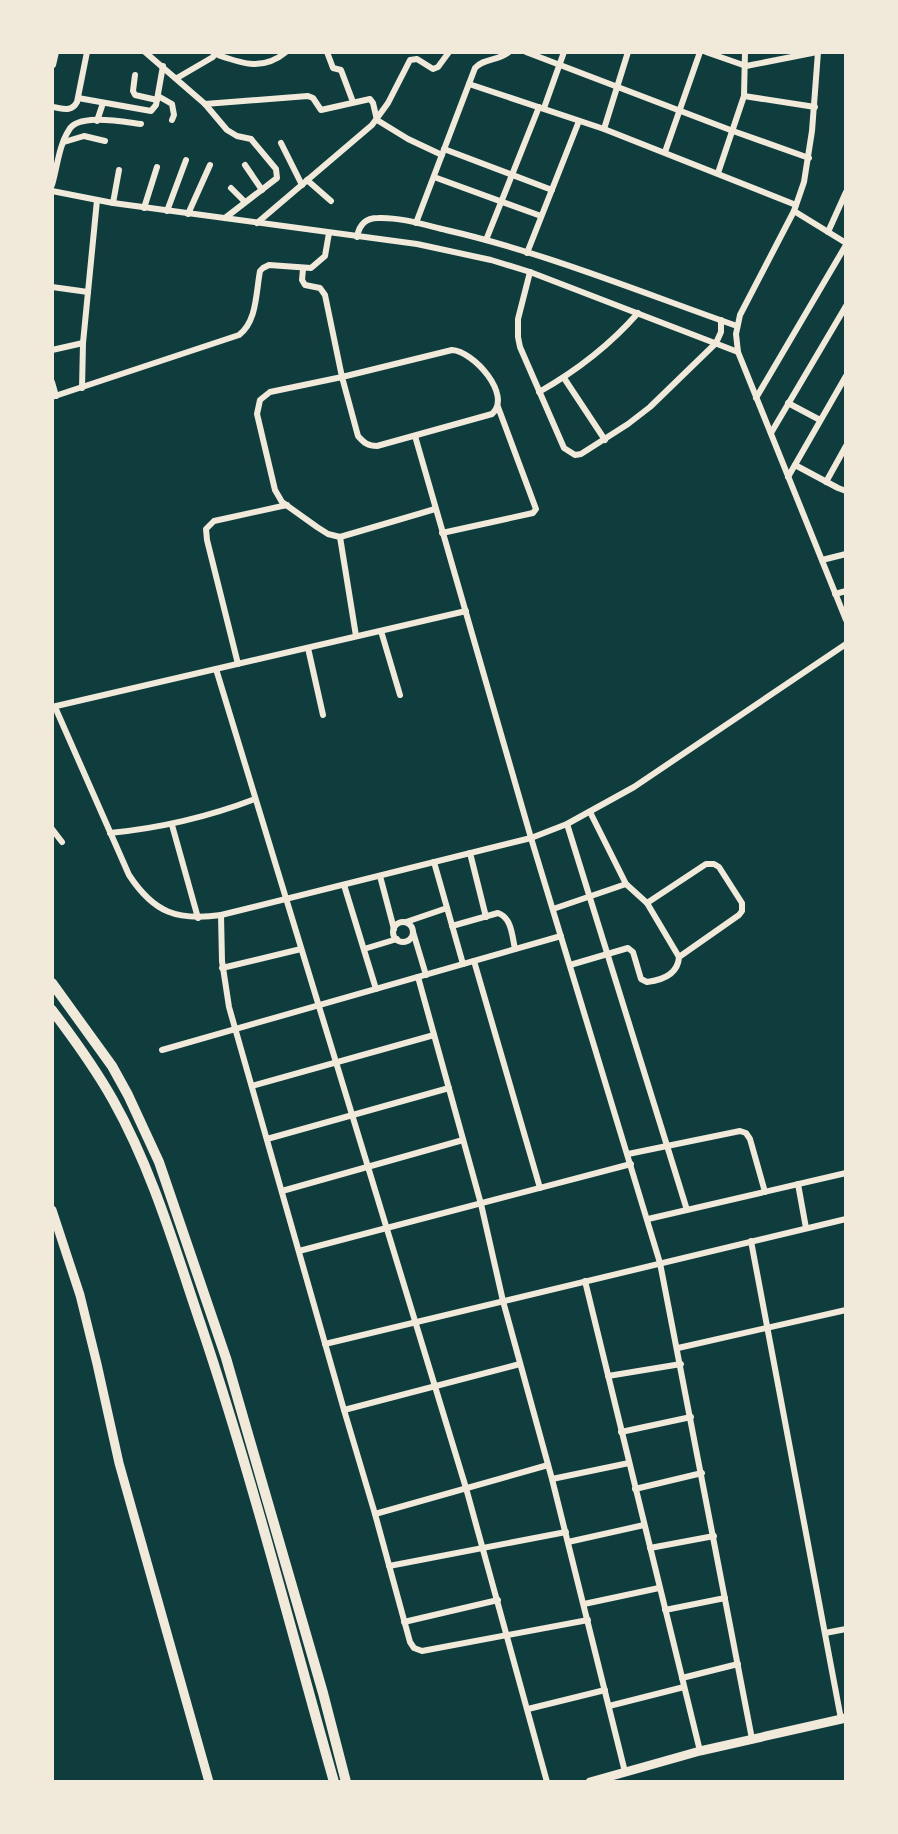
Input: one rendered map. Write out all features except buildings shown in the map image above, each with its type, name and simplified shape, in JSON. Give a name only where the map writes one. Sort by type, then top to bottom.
[{"type":"main road","points":[[54,988],[112,1066],[159,1162],[226,1358],[346,1782]]},
{"type":"main road","points":[[52,1010],[82,1050],[114,1101],[145,1168],[177,1255],[236,1432],[334,1782]]},
{"type":"main road","points":[[177,1255],[190,1249]]},
{"type":"main road","points":[[213,1363],[226,1358]]},
{"type":"street","points":[[53,65],[56,52]]},
{"type":"street","points":[[52,107],[71,109],[75,107],[87,52]]},
{"type":"street","points":[[145,52],[205,104],[227,130],[237,136],[251,139],[276,169],[277,178],[225,218]]},
{"type":"street","points":[[177,78],[215,53],[247,65],[264,63],[286,52]]},
{"type":"street","points":[[327,52],[333,68],[341,70],[353,102]]},
{"type":"street","points":[[416,223],[475,68],[484,61],[497,59],[509,52]]},
{"type":"street","points":[[526,52],[809,158]]},
{"type":"street","points":[[486,240],[564,52]]},
{"type":"street","points":[[604,129],[619,88],[628,52]]},
{"type":"street","points":[[665,152],[700,52]]},
{"type":"street","points":[[706,52],[746,66],[817,52],[809,158],[795,208],[745,305],[737,326],[738,352],[846,620]]},
{"type":"street","points":[[718,173],[744,96],[745,52]]},
{"type":"street","points":[[257,223],[377,120],[410,60],[417,59],[432,69],[438,67],[448,53]]},
{"type":"street","points":[[78,98],[151,111],[156,105],[162,66]]},
{"type":"street","points":[[135,75],[133,92],[135,95],[157,98],[172,104],[174,115],[172,120]]},
{"type":"street","points":[[469,84],[604,129],[718,173],[795,208],[846,244],[756,398]]},
{"type":"street","points":[[205,104],[308,96],[313,98],[321,110],[367,99],[372,100],[377,120],[408,139],[552,190]]},
{"type":"street","points":[[744,96],[814,107]]},
{"type":"street","points":[[97,120],[102,103]]},
{"type":"street","points":[[117,122],[120,106]]},
{"type":"street","points":[[134,123],[136,109]]},
{"type":"street","points":[[52,185],[64,142],[69,129],[74,124],[84,119],[141,124]]},
{"type":"street","points":[[527,252],[579,121]]},
{"type":"street","points":[[64,142],[84,136],[105,141]]},
{"type":"street","points":[[281,144],[305,182],[331,201]]},
{"type":"street","points":[[167,211],[186,160]]},
{"type":"street","points":[[188,213],[210,165]]},
{"type":"street","points":[[245,165],[262,190]]},
{"type":"street","points":[[144,207],[157,167]]},
{"type":"street","points":[[113,203],[119,170]]},
{"type":"street","points":[[434,177],[541,216]]},
{"type":"street","points":[[231,188],[245,202]]},
{"type":"street","points":[[52,191],[167,211],[442,248],[530,272],[738,352]]},
{"type":"street","points":[[828,232],[846,192]]},
{"type":"street","points":[[82,388],[83,343],[97,200]]},
{"type":"street","points":[[357,237],[363,222],[378,218],[416,223],[527,252],[737,326]]},
{"type":"street","points":[[52,382],[54,397],[238,335],[246,330],[250,322],[260,272],[263,268],[269,265],[311,268],[325,256],[329,233]]},
{"type":"street","points":[[303,269],[302,280],[305,285],[320,288],[325,296],[342,377],[358,436],[370,447],[377,447],[492,414],[498,407]]},
{"type":"street","points":[[530,272],[518,319],[520,346],[564,448],[575,455],[605,440],[650,406],[716,343],[721,320]]},
{"type":"street","points":[[52,287],[88,292]]},
{"type":"street","points":[[771,433],[846,306]]},
{"type":"street","points":[[539,392],[564,378],[604,349],[638,313]]},
{"type":"street","points":[[52,350],[83,343]]},
{"type":"street","points":[[435,509],[340,537],[328,534],[282,502],[275,490],[257,414],[260,400],[270,392],[452,350],[458,350],[470,356],[492,381],[499,402],[498,407],[536,509],[533,513],[442,533]]},
{"type":"street","points":[[788,477],[846,376]]},
{"type":"street","points":[[564,378],[605,440]]},
{"type":"street","points":[[788,403],[820,420]]},
{"type":"street","points":[[415,436],[531,838],[660,1263],[752,1739]]},
{"type":"street","points":[[826,482],[846,446]]},
{"type":"street","points":[[795,465],[846,491]]},
{"type":"street","points":[[238,664],[207,540],[207,529],[214,521],[286,505]]},
{"type":"street","points":[[340,537],[356,636]]},
{"type":"street","points":[[822,560],[846,554]]},
{"type":"street","points":[[835,594],[846,591]]},
{"type":"street","points":[[466,611],[54,707],[129,875],[139,890],[153,903],[169,912],[198,918],[221,915],[531,838],[567,824],[634,787],[846,644]]},
{"type":"street","points":[[381,631],[400,695]]},
{"type":"street","points":[[308,648],[323,716]]},
{"type":"street","points":[[216,669],[466,1488],[547,1782]]},
{"type":"street","points":[[110,833],[172,825],[219,813],[255,799]]},
{"type":"street","points":[[570,965],[625,947],[633,952],[641,979],[647,982],[669,976],[677,968],[679,957],[647,903],[626,884],[590,812]]},
{"type":"street","points":[[567,824],[687,1210]]},
{"type":"street","points":[[172,825],[198,918]]},
{"type":"street","points":[[52,829],[62,842]]},
{"type":"street","points":[[470,853],[486,917]]},
{"type":"street","points":[[434,862],[463,964]]},
{"type":"street","points":[[647,903],[710,863],[719,867],[742,903],[740,915],[679,957]]},
{"type":"street","points":[[380,876],[394,929],[393,933],[397,939]]},
{"type":"street","points":[[553,909],[626,884]]},
{"type":"street","points":[[344,885],[376,989]]},
{"type":"street","points":[[394,929],[399,923],[447,908]]},
{"type":"street","points":[[452,926],[498,914],[505,916],[515,949]]},
{"type":"street","points":[[221,915],[222,968],[229,1007],[412,1646],[422,1651],[588,1620]]},
{"type":"street","points":[[406,922],[410,924],[413,931],[426,975]]},
{"type":"street","points":[[364,949],[397,939],[408,940],[413,931]]},
{"type":"street","points":[[162,1050],[561,936]]},
{"type":"street","points":[[222,968],[301,949]]},
{"type":"street","points":[[474,961],[540,1188]]},
{"type":"street","points":[[418,977],[481,1204],[503,1301],[566,1532],[625,1772]]},
{"type":"street","points":[[252,1086],[434,1035]]},
{"type":"street","points":[[267,1139],[449,1089]]},
{"type":"street","points":[[628,1154],[740,1131],[746,1133],[750,1139],[765,1192]]},
{"type":"street","points":[[282,1191],[463,1140]]},
{"type":"street","points":[[298,1251],[631,1164]]},
{"type":"street","points":[[648,1219],[846,1173]]},
{"type":"street","points":[[798,1185],[806,1228]]},
{"type":"street","points":[[52,1210],[80,1295],[119,1463],[209,1782]]},
{"type":"street","points":[[325,1344],[846,1218]]},
{"type":"street","points":[[590,1782],[700,1751],[843,1718],[751,1241]]},
{"type":"street","points":[[585,1281],[700,1751]]},
{"type":"street","points":[[678,1348],[846,1310]]},
{"type":"street","points":[[344,1410],[520,1364]]},
{"type":"street","points":[[608,1376],[681,1364]]},
{"type":"street","points":[[621,1432],[691,1417]]},
{"type":"street","points":[[552,1479],[629,1462]]},
{"type":"street","points":[[375,1514],[548,1465]]},
{"type":"street","points":[[635,1489],[702,1473]]},
{"type":"street","points":[[568,1542],[644,1525]]},
{"type":"street","points":[[389,1566],[566,1532]]},
{"type":"street","points":[[650,1548],[714,1536]]},
{"type":"street","points":[[584,1604],[659,1588]]},
{"type":"street","points":[[404,1622],[498,1599]]},
{"type":"street","points":[[665,1610],[726,1599]]},
{"type":"street","points":[[825,1633],[846,1629]]},
{"type":"street","points":[[682,1678],[738,1664]]},
{"type":"street","points":[[609,1706],[684,1687]]},
{"type":"street","points":[[528,1709],[605,1690]]}]
